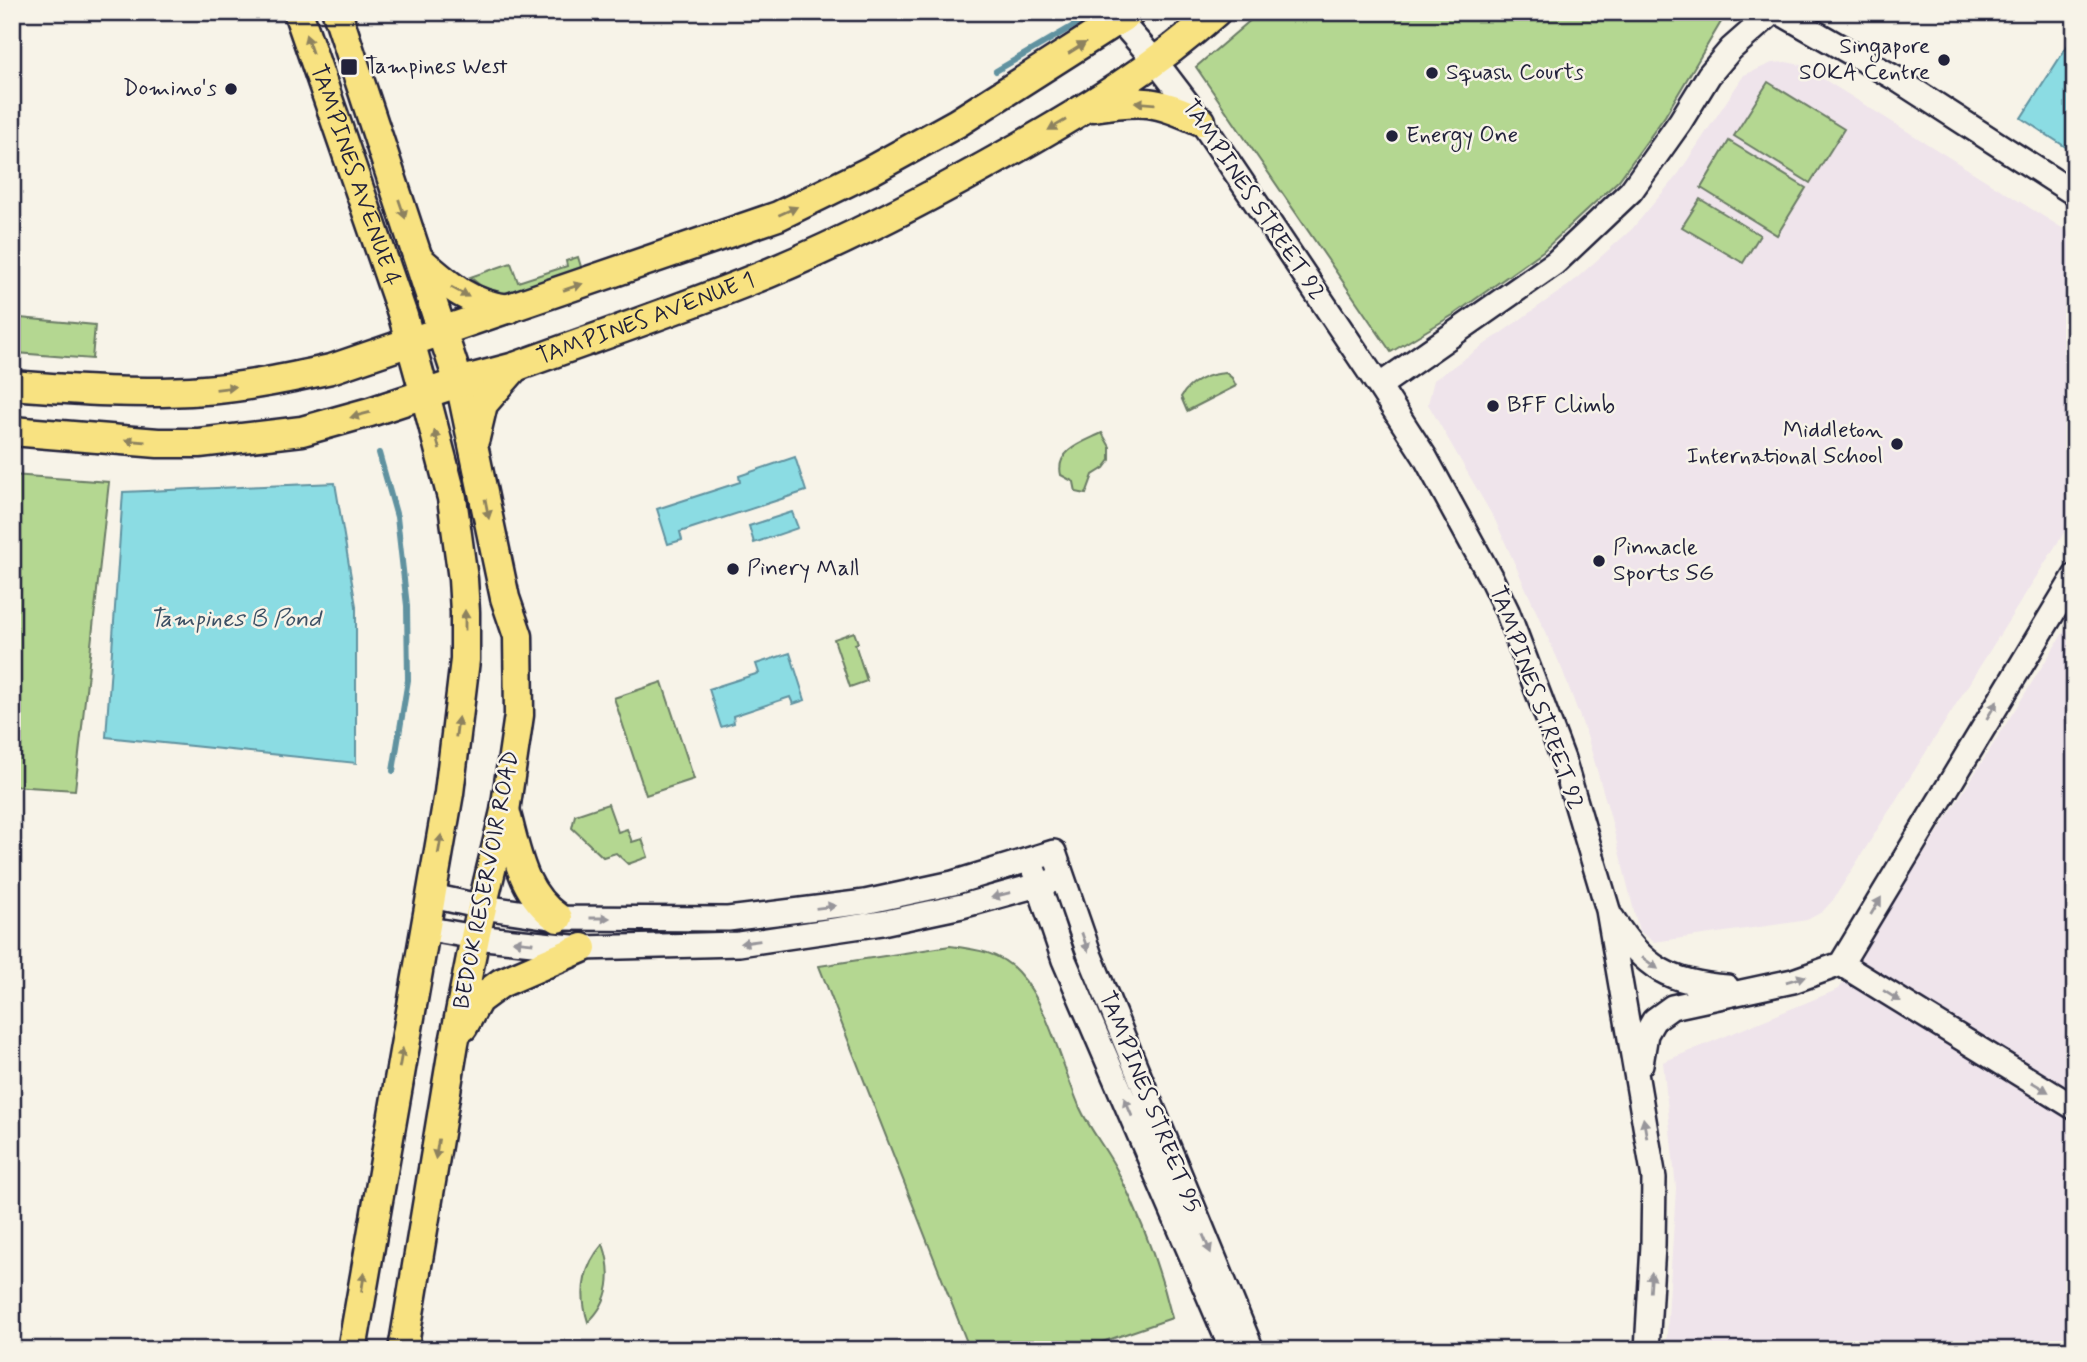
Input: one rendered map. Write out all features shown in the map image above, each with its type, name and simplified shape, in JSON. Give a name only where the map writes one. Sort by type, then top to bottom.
[{"type":"main road","name":"TAMPINES AVENUE 4","points":[[298,12],[410,341]]},
{"type":"main road","name":"TAMPINES AVENUE 4","points":[[337,12],[443,331]]},
{"type":"main road","name":"TAMPINES AVENUE 1","points":[[18,431],[158,443],[199,443],[302,430],[515,367],[699,300],[824,248],[960,181],[1086,108],[1156,62],[1216,12]]},
{"type":"main road","points":[[21,386],[80,390],[203,390],[331,369],[744,229],[810,201],[957,123],[1125,17]]},
{"type":"main road","points":[[1086,108],[1142,101],[1167,106],[1201,121]]},
{"type":"main road","points":[[420,260],[453,289],[488,307],[509,309]]},
{"type":"main road","name":"BEDOK RESERVOIR ROAD","points":[[403,1350],[454,1043],[475,937],[505,811],[519,715],[518,636],[505,598],[460,383],[443,331]]},
{"type":"main road","points":[[352,1350],[424,928],[432,896],[449,793],[462,685],[465,612],[452,498],[410,341]]},
{"type":"main road","points":[[474,442],[483,404],[515,367]]},
{"type":"main road","points":[[18,431],[56,416],[57,404],[21,386]]},
{"type":"main road","points":[[505,811],[528,884],[542,906],[558,918]]},
{"type":"main road","points":[[454,1043],[478,1000],[500,983],[582,948]]},
{"type":"street","points":[[1379,386],[1555,263],[1631,191],[1709,75],[1731,49],[1776,12],[1895,78],[2075,194]]},
{"type":"street","name":"TAMPINES STREET 92","points":[[1125,17],[1201,121],[1425,457],[1507,611],[1563,759],[1608,911],[1654,1178],[1647,1350]]},
{"type":"street","points":[[2075,576],[1841,964],[2075,1108]]},
{"type":"street","name":"TAMPINES STREET 95","points":[[1232,1350],[1064,960],[1029,859],[1054,852],[1090,956],[1252,1350]]},
{"type":"street","points":[[432,896],[558,918],[728,919],[865,902],[953,883],[1029,859]]},
{"type":"street","points":[[424,928],[475,937],[582,948],[751,942],[882,923],[962,906],[1063,878]]},
{"type":"street","name":"TAMPINES STREET 92","points":[[1608,911],[1636,952],[1657,968],[1680,980],[1702,985],[1750,989]]},
{"type":"street","name":"TAMPINES STREET 92","points":[[1638,1078],[1646,1034],[1654,1020],[1672,1007],[1793,981],[1841,964]]},
{"type":"shaded area","points":[[1772,63],[1801,65],[2075,236],[2075,515],[1833,900],[1822,912],[1807,920],[1654,942],[1639,931],[1587,736],[1562,669],[1496,522],[1428,404],[1434,380],[1569,285],[1632,229],[1679,173],[1744,75]]},
{"type":"shaded area","points":[[2075,614],[2075,1350],[1666,1350],[1676,1188],[1663,1062],[1839,989]]},
{"type":"green space","points":[[1260,12],[1727,12],[1665,116],[1619,180],[1543,251],[1453,315],[1391,352],[1196,67]]},
{"type":"green space","points":[[1768,82],[1844,129],[1810,183],[1734,136]]},
{"type":"green space","points":[[1729,141],[1806,188],[1777,235],[1701,188]]},
{"type":"green space","points":[[1700,199],[1760,235],[1743,263],[1682,227]]},
{"type":"green space","points":[[578,257],[582,270],[497,299],[470,277],[511,263],[518,282],[567,266],[566,261]]},
{"type":"green space","points":[[20,318],[95,325],[92,359],[17,353]]},
{"type":"green space","points":[[1226,373],[1236,386],[1187,411],[1181,397],[1189,387],[1207,377]]},
{"type":"green space","points":[[1102,433],[1110,447],[1110,460],[1093,475],[1086,494],[1076,492],[1074,482],[1061,475],[1062,459],[1072,448]]},
{"type":"green space","points":[[12,475],[109,482],[75,790],[12,786]]},
{"type":"green space","points":[[854,632],[858,643],[855,644],[867,681],[850,687],[834,639]]},
{"type":"green space","points":[[662,682],[694,779],[646,795],[614,698]]},
{"type":"green space","points":[[608,804],[618,832],[627,829],[632,842],[642,839],[648,857],[628,864],[616,853],[603,857],[572,828],[575,815]]},
{"type":"green space","points":[[950,946],[978,950],[995,956],[1011,965],[1029,985],[1046,1018],[1080,1108],[1114,1164],[1134,1207],[1156,1262],[1172,1318],[1079,1350],[970,1350],[819,966]]},
{"type":"green space","points":[[603,1244],[608,1265],[608,1286],[596,1314],[588,1322],[584,1301],[585,1281],[591,1262]]},
{"type":"water","points":[[2075,34],[2075,153],[2021,118]]},
{"type":"water","points":[[795,457],[806,491],[680,532],[682,540],[668,544],[657,509],[740,482],[739,476]]},
{"type":"water","name":"Tampines B Pond","points":[[335,483],[356,606],[356,763],[106,737],[123,492]]},
{"type":"water","points":[[792,512],[798,528],[754,543],[749,526]]},
{"type":"water","points":[[790,653],[805,700],[793,704],[790,697],[733,716],[734,723],[721,727],[709,689],[759,673],[756,664]]},
{"type":"waterway","points":[[996,71],[1097,12]]},
{"type":"waterway","points":[[379,453],[397,517],[407,606],[408,680],[393,771]]},
{"type":"place","name":"Singapore SOKA Centre","points":[[1944,60]]},
{"type":"place","name":"Tampines West","points":[[349,67]]},
{"type":"place","name":"Squash Courts","points":[[1432,73]]},
{"type":"place","name":"Domino's","points":[[231,89]]},
{"type":"place","name":"Energy One","points":[[1392,136]]},
{"type":"place","name":"BFF Climb","points":[[1493,406]]},
{"type":"place","name":"Middleton International School","points":[[1897,444]]},
{"type":"place","name":"Pinnacle Sports SG","points":[[1599,561]]},
{"type":"place","name":"Pinery Mall","points":[[733,569]]}]
